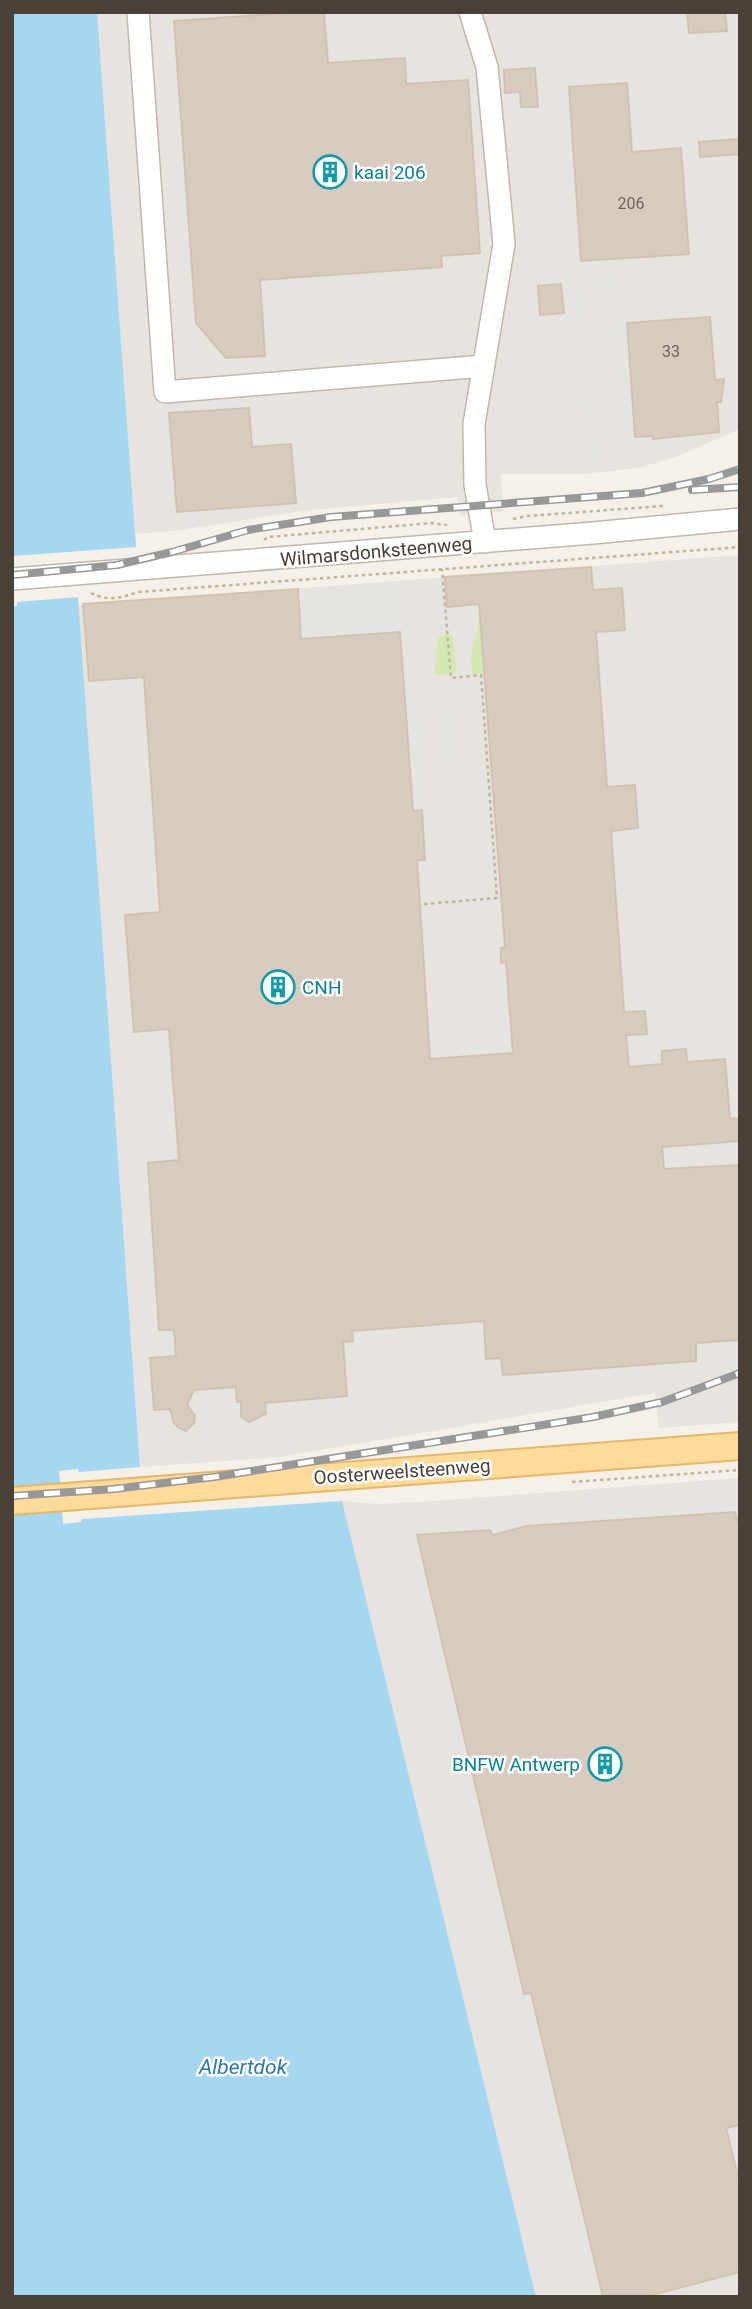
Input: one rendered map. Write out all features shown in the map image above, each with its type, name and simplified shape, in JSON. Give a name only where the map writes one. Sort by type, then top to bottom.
[{"type":"main road","name":"Oosterweelsteenweg","points":[[12,1501],[740,1446]]},
{"type":"street","points":[[138,12],[165,392],[484,366]]},
{"type":"street","points":[[470,12],[487,67],[504,244],[474,424],[474,470],[485,542]]},
{"type":"street","name":"Wilmarsdonksteenweg","points":[[12,579],[740,519]]},
{"type":"path","points":[[82,588],[104,600],[118,599],[138,592],[740,547]]},
{"type":"path","points":[[424,904],[497,898],[481,675],[451,678],[442,569]]},
{"type":"shaded area","points":[[97,12],[740,12],[740,429],[676,457],[638,468],[584,474],[501,474],[503,511],[460,516],[457,497],[301,511],[174,531],[135,534]]},
{"type":"shaded area","points":[[618,278],[619,290],[588,293],[601,455],[589,456],[575,293],[588,292],[587,281]]},
{"type":"shaded area","points":[[627,323],[635,437],[620,438],[612,324]]},
{"type":"shaded area","name":"CNH","points":[[740,555],[740,1422],[659,1428],[655,1393],[279,1457],[140,1467],[78,605]]},
{"type":"shaded area","points":[[402,581],[404,604],[400,632],[301,639],[298,589]]},
{"type":"shaded area","points":[[421,689],[429,809],[413,811],[404,690]]},
{"type":"shaded area","points":[[459,700],[464,767],[441,769],[436,702]]},
{"type":"shaded area","name":"BNFW Antwerp","points":[[740,1478],[740,2297],[536,2297],[342,1501],[377,1504],[419,1502]]},
{"type":"green space","points":[[480,619],[484,673],[472,674],[471,654]]},
{"type":"green space","points":[[449,633],[453,639],[457,673],[434,675],[438,638]]},
{"type":"water","points":[[12,12],[97,12],[136,547],[13,556]]},
{"type":"water","name":"Albertdok","points":[[78,597],[140,1467],[59,1471],[63,1524],[81,1522],[82,1519],[342,1501],[536,2297],[12,2297],[12,606],[17,606],[17,602]]},
{"type":"building","name":"kaai 206","points":[[324,12],[328,63],[405,58],[406,84],[468,80],[480,253],[441,256],[442,267],[260,280],[265,356],[226,358],[196,323],[174,21]]},
{"type":"building","points":[[687,12],[725,12],[727,31],[689,33]]},
{"type":"building","points":[[535,68],[538,107],[521,107],[520,92],[505,93],[504,70]]},
{"type":"building","points":[[627,83],[632,152],[681,148],[689,254],[581,261],[569,87]]},
{"type":"building","points":[[740,139],[740,154],[700,157],[699,142]]},
{"type":"building","points":[[561,284],[564,313],[540,315],[538,286]]},
{"type":"building","points":[[710,317],[715,380],[724,379],[721,402],[717,402],[719,432],[653,439],[653,436],[635,437],[627,323]]},
{"type":"building","points":[[249,408],[252,447],[291,444],[296,503],[177,512],[169,413]]},
{"type":"building","name":"CNH","points":[[591,567],[593,590],[622,588],[625,630],[596,632],[607,787],[635,785],[638,828],[611,831],[624,1012],[645,1011],[647,1034],[626,1035],[629,1067],[662,1064],[662,1051],[686,1049],[687,1062],[725,1059],[730,1119],[740,1118],[740,1141],[662,1147],[664,1169],[740,1165],[740,1340],[696,1343],[696,1361],[503,1375],[501,1358],[486,1359],[484,1321],[352,1331],[353,1341],[343,1342],[347,1396],[265,1403],[266,1414],[249,1422],[241,1417],[241,1401],[237,1402],[236,1387],[194,1390],[187,1405],[195,1416],[194,1423],[186,1431],[179,1428],[174,1423],[170,1409],[154,1410],[150,1358],[176,1356],[174,1330],[159,1330],[148,1163],[179,1160],[169,1029],[134,1032],[125,915],[160,912],[144,677],[89,681],[83,604],[298,589],[301,639],[400,632],[413,811],[422,810],[425,860],[417,860],[430,1059],[513,1053],[506,962],[501,963],[501,948],[505,947],[479,604],[447,607],[445,577]]},
{"type":"building","name":"BNFW Antwerp","points":[[735,1512],[740,1530],[740,2125],[726,2128],[740,2184],[740,2272],[644,2297],[603,2297],[531,1993],[524,1994],[417,1535],[490,1530],[493,1535],[527,1526]]},
{"type":"railway","points":[[12,575],[117,565],[248,530],[331,517],[642,493],[709,479],[740,469]]},
{"type":"railway","points":[[692,490],[740,487]]},
{"type":"railway","points":[[12,1496],[114,1489],[214,1477],[593,1417],[662,1402],[740,1373]]},
{"type":"place","name":"kaai 206","points":[[330,172]]},
{"type":"place","name":"CNH","points":[[278,987]]},
{"type":"place","name":"BNFW Antwerp","points":[[605,1764]]}]
